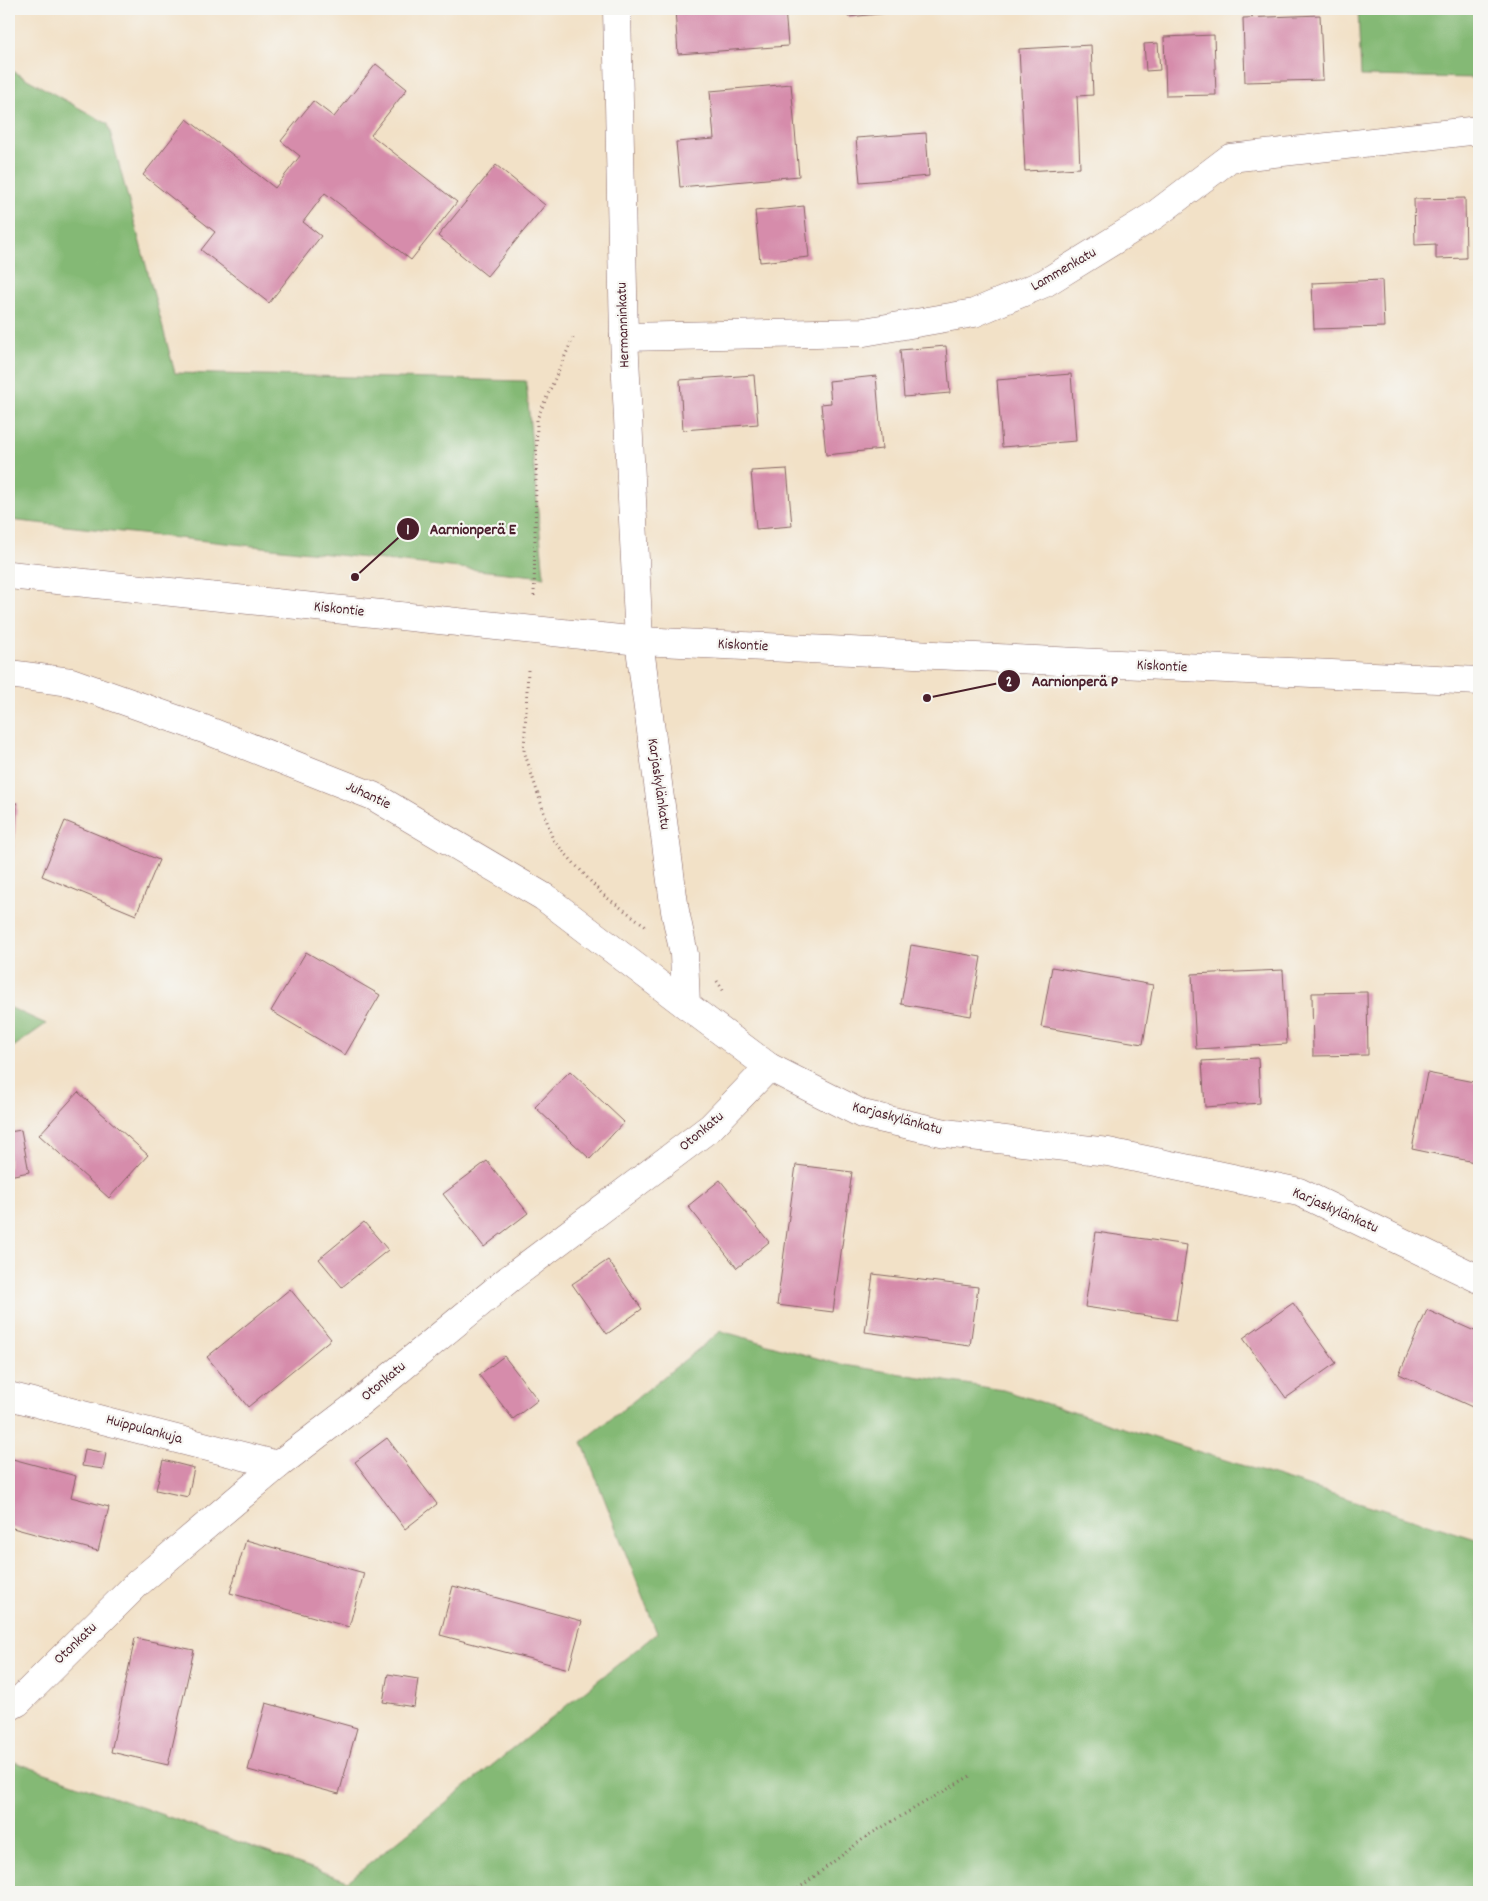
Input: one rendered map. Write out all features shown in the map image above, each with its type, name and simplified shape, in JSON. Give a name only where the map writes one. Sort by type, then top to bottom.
[{"type":"street","name":"Hermanninkatu","points":[[617,9],[624,337],[639,641]]},
{"type":"street","name":"Lammenkatu","points":[[624,337],[864,332],[974,313],[1045,283],[1154,215],[1230,158],[1479,130]]},
{"type":"street","name":"Kiskontie","points":[[9,575],[639,641],[1479,682]]},
{"type":"street","name":"Karjaskylänkatu","points":[[639,641],[675,911],[684,954],[686,1004],[769,1067],[862,1114],[945,1132],[1108,1152],[1299,1192],[1479,1279]]},
{"type":"street","name":"Juhantie","points":[[9,674],[71,682],[204,729],[373,796],[544,897],[686,1004]]},
{"type":"street","name":"Otonkatu","points":[[9,1707],[18,1702],[138,1583],[278,1465],[359,1403],[510,1279],[711,1128],[769,1067]]},
{"type":"street","name":"Huippulankuja","points":[[9,1396],[278,1465]]},
{"type":"path","points":[[534,596],[537,419],[573,338]]},
{"type":"path","points":[[528,670],[524,751],[553,840],[602,894],[711,973],[730,999]]},
{"type":"path","points":[[794,1892],[867,1836],[970,1776]]},
{"type":"green space","points":[[1358,9],[1479,9],[1479,78],[1361,76]]},
{"type":"green space","points":[[9,69],[108,124],[175,373],[526,381],[544,577],[9,520]]},
{"type":"green space","points":[[9,1007],[46,1024],[9,1050]]},
{"type":"green space","points":[[721,1331],[838,1364],[1003,1390],[1479,1540],[1479,1892],[9,1892],[9,1760],[348,1881],[657,1633],[582,1442]]},
{"type":"building","points":[[675,9],[785,9],[788,46],[678,54]]},
{"type":"building","points":[[847,9],[920,9],[920,10],[848,17]]},
{"type":"building","points":[[1320,15],[1323,80],[1245,82],[1243,18]]},
{"type":"building","points":[[1214,35],[1216,95],[1166,96],[1164,37]]},
{"type":"building","points":[[1158,43],[1160,70],[1146,71],[1144,44]]},
{"type":"building","points":[[1091,45],[1093,95],[1077,96],[1080,168],[1025,171],[1019,49]]},
{"type":"building","points":[[376,64],[407,89],[371,135],[457,202],[411,260],[325,193],[303,222],[321,236],[269,303],[201,250],[215,232],[143,175],[187,119],[275,188],[300,156],[281,141],[313,101],[334,117]]},
{"type":"building","points":[[791,84],[799,176],[680,187],[676,142],[714,139],[710,91]]},
{"type":"building","points":[[926,133],[929,176],[860,182],[856,138]]},
{"type":"building","points":[[496,165],[545,205],[487,276],[438,236]]},
{"type":"building","points":[[1465,198],[1466,258],[1436,259],[1436,244],[1415,245],[1414,199]]},
{"type":"building","points":[[804,206],[809,257],[760,262],[755,211]]},
{"type":"building","points":[[1382,280],[1384,327],[1314,329],[1312,283]]},
{"type":"building","points":[[946,346],[950,393],[904,397],[900,350]]},
{"type":"building","points":[[1071,374],[1076,441],[1002,447],[997,380]]},
{"type":"building","points":[[754,375],[758,424],[683,430],[680,380]]},
{"type":"building","points":[[876,376],[882,449],[826,455],[821,404],[831,403],[829,381]]},
{"type":"building","points":[[787,469],[792,526],[756,529],[751,471]]},
{"type":"building","points":[[9,803],[17,803],[13,861],[9,861]]},
{"type":"building","points":[[65,821],[159,860],[136,915],[42,876]]},
{"type":"building","points":[[911,945],[981,957],[971,1016],[901,1004]]},
{"type":"building","points":[[306,952],[380,995],[345,1055],[271,1011]]},
{"type":"building","points":[[1052,967],[1153,985],[1143,1044],[1041,1027]]},
{"type":"building","points":[[1283,970],[1287,1044],[1196,1049],[1192,974]]},
{"type":"building","points":[[1367,992],[1368,1055],[1313,1056],[1312,993]]},
{"type":"building","points":[[1258,1058],[1260,1103],[1205,1107],[1202,1061]]},
{"type":"building","points":[[570,1071],[624,1122],[590,1159],[535,1107]]},
{"type":"building","points":[[1427,1073],[1479,1083],[1479,1163],[1412,1149]]},
{"type":"building","points":[[78,1092],[148,1155],[109,1198],[39,1135]]},
{"type":"building","points":[[21,1130],[29,1172],[9,1176],[9,1132]]},
{"type":"building","points":[[487,1161],[528,1213],[484,1247],[443,1194]]},
{"type":"building","points":[[796,1165],[852,1172],[833,1312],[777,1305]]},
{"type":"building","points":[[720,1180],[769,1242],[737,1268],[688,1206]]},
{"type":"building","points":[[364,1222],[388,1250],[342,1287],[319,1259]]},
{"type":"building","points":[[1096,1232],[1187,1245],[1176,1320],[1085,1307]]},
{"type":"building","points":[[608,1260],[642,1309],[607,1334],[572,1284]]},
{"type":"building","points":[[873,1274],[978,1287],[970,1346],[865,1332]]},
{"type":"building","points":[[290,1289],[331,1339],[248,1407],[207,1357]]},
{"type":"building","points":[[1293,1303],[1336,1363],[1286,1398],[1243,1338]]},
{"type":"building","points":[[1427,1310],[1479,1333],[1479,1410],[1399,1374]]},
{"type":"building","points":[[504,1356],[538,1400],[513,1419],[479,1375]]},
{"type":"building","points":[[387,1438],[437,1504],[405,1529],[355,1462]]},
{"type":"building","points":[[85,1449],[106,1453],[103,1469],[82,1466]]},
{"type":"building","points":[[9,1458],[76,1476],[71,1497],[109,1507],[98,1551],[9,1527]]},
{"type":"building","points":[[163,1460],[194,1468],[188,1497],[156,1490]]},
{"type":"building","points":[[246,1540],[364,1573],[349,1627],[230,1593]]},
{"type":"building","points":[[453,1586],[582,1621],[569,1669],[440,1635]]},
{"type":"building","points":[[135,1638],[194,1650],[168,1765],[111,1752]]},
{"type":"building","points":[[388,1674],[418,1679],[414,1707],[383,1702]]},
{"type":"building","points":[[266,1703],[357,1728],[339,1794],[248,1770]]},
{"type":"place","name":"Aarnionperä E","points":[[355,577]]},
{"type":"place","name":"Aarnionperä P","points":[[927,698]]}]
